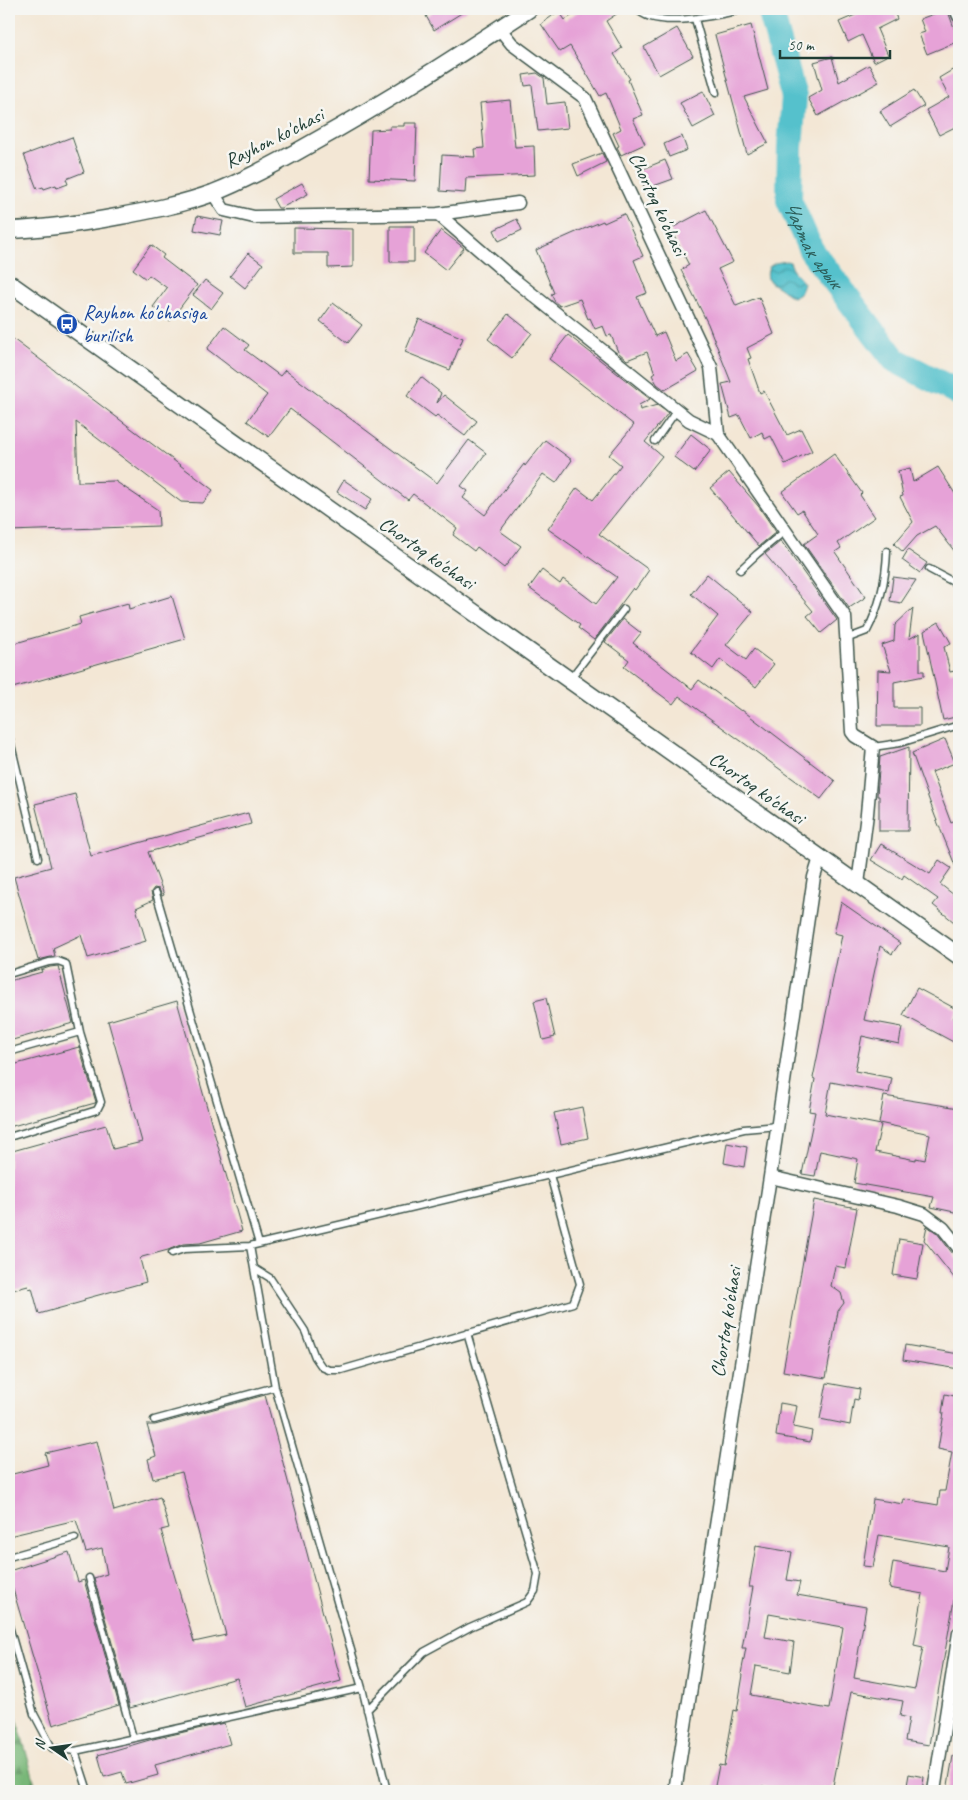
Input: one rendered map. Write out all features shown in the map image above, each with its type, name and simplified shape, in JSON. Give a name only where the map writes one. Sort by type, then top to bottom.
[{"type":"street","name":"Rayhon ko'chasi","points":[[9,230],[95,221],[186,202],[213,192],[266,169],[355,119],[529,9]]},
{"type":"street","points":[[956,9],[959,16]]},
{"type":"street","name":"Chortoq ko'chasi","points":[[499,28],[512,44],[585,98],[711,367],[718,434],[844,617],[852,732],[855,736],[873,747]]},
{"type":"street","points":[[213,192],[224,210],[254,217],[438,214],[518,203]]},
{"type":"street","name":"Chortoq ko'chasi","points":[[438,214],[512,278],[676,410],[689,420],[718,434]]},
{"type":"street","points":[[9,237],[29,229]]},
{"type":"street","name":"Chortoq ko'chasi","points":[[11,284],[959,956]]},
{"type":"street","points":[[858,884],[873,747]]},
{"type":"street","name":"Chortoq ko'chasi","points":[[675,1791],[778,1126],[814,877],[820,858]]},
{"type":"street","points":[[770,1177],[898,1206],[924,1214],[943,1228],[959,1248]]},
{"type":"street","points":[[934,1791],[959,1633]]},
{"type":"lane","points":[[637,9],[652,18],[695,19],[741,10]]},
{"type":"lane","points":[[695,19],[716,93]]},
{"type":"lane","points":[[655,441],[676,410]]},
{"type":"lane","points":[[740,570],[756,554],[785,531]]},
{"type":"lane","points":[[846,639],[867,631],[874,618],[881,599],[887,565],[887,551]]},
{"type":"lane","points":[[930,569],[959,585]]},
{"type":"lane","points":[[569,680],[624,609]]},
{"type":"lane","points":[[873,747],[900,743],[959,725]]},
{"type":"lane","points":[[9,736],[38,858]]},
{"type":"lane","points":[[156,893],[259,1244]]},
{"type":"lane","points":[[9,974],[49,962],[58,961],[66,964],[80,1032],[101,1102],[97,1110],[9,1137]]},
{"type":"lane","points":[[9,1052],[80,1032]]},
{"type":"lane","points":[[172,1253],[184,1249],[250,1246],[744,1129],[778,1126]]},
{"type":"lane","points":[[254,1268],[270,1278],[306,1331],[315,1357],[322,1367],[329,1370],[342,1370],[573,1303],[580,1284],[550,1175]]},
{"type":"lane","points":[[250,1246],[275,1387],[362,1688],[387,1791]]},
{"type":"lane","points":[[367,1710],[424,1652],[470,1627],[527,1602],[535,1591],[538,1574],[467,1334]]},
{"type":"lane","points":[[154,1420],[275,1387]]},
{"type":"lane","points":[[9,1557],[75,1538]]},
{"type":"lane","points":[[89,1578],[133,1738]]},
{"type":"lane","points":[[9,1626],[34,1714],[52,1748],[75,1751],[362,1688]]},
{"type":"lane","points":[[75,1751],[88,1791]]},
{"type":"green space","points":[[9,1690],[37,1791],[9,1791]]},
{"type":"water","points":[[790,262],[794,272],[804,283],[797,296],[792,297],[772,283],[767,277],[769,267],[775,263]]},
{"type":"building","points":[[437,9],[468,9],[434,30],[426,16]]},
{"type":"building","points":[[582,9],[624,9],[606,21],[622,48],[614,54],[630,79],[628,80],[643,115],[633,119],[645,144],[621,155],[613,133],[621,129],[606,93],[600,96],[570,46],[560,52],[541,24],[559,11],[565,20]]},
{"type":"building","points":[[869,9],[893,9],[897,19],[877,29],[888,55],[874,62],[862,35],[848,42],[839,22]]},
{"type":"building","points":[[947,9],[959,41],[927,54],[919,34],[925,32],[920,19]]},
{"type":"building","points":[[751,25],[768,90],[744,97],[768,143],[747,154],[715,35]]},
{"type":"building","points":[[677,28],[693,56],[659,75],[644,47]]},
{"type":"building","points":[[832,57],[839,82],[869,65],[879,82],[818,116],[808,98],[822,90],[814,62]]},
{"type":"building","points":[[959,66],[959,125],[939,135],[926,110],[949,97],[939,78]]},
{"type":"building","points":[[537,73],[544,78],[547,104],[565,102],[568,128],[538,131],[532,85],[525,86],[523,75]]},
{"type":"building","points":[[914,90],[924,106],[890,127],[880,111]]},
{"type":"building","points":[[703,91],[715,116],[693,128],[680,103]]},
{"type":"building","points":[[510,100],[515,147],[534,146],[535,175],[466,178],[465,193],[440,191],[442,155],[475,157],[474,149],[484,148],[480,103]]},
{"type":"building","points":[[404,123],[417,123],[415,181],[369,179],[371,130],[390,129],[390,126],[404,126]]},
{"type":"building","points":[[682,136],[687,150],[669,157],[664,144]]},
{"type":"building","points":[[72,137],[84,172],[66,179],[68,184],[57,188],[56,185],[37,189],[24,155]]},
{"type":"building","points":[[602,153],[606,162],[578,176],[573,164]]},
{"type":"building","points":[[665,160],[673,179],[645,189],[638,171]]},
{"type":"building","points":[[302,183],[308,194],[278,208],[273,199]]},
{"type":"building","points":[[706,210],[733,262],[718,269],[736,306],[759,297],[774,334],[747,348],[751,358],[748,359],[760,393],[764,391],[787,435],[801,429],[812,451],[785,464],[771,436],[765,439],[762,432],[751,438],[739,415],[731,418],[722,384],[731,382],[708,324],[681,270],[689,265],[670,229]]},
{"type":"building","points":[[624,214],[643,256],[634,260],[647,293],[637,297],[655,336],[664,332],[676,361],[688,354],[698,371],[665,390],[657,384],[652,375],[655,373],[647,352],[627,360],[618,352],[611,335],[607,336],[603,326],[595,329],[590,318],[588,319],[580,299],[560,306],[555,302],[551,294],[554,293],[536,250]]},
{"type":"building","points":[[197,216],[223,221],[220,235],[194,230]]},
{"type":"building","points":[[517,219],[522,230],[499,241],[494,230]]},
{"type":"building","points":[[390,226],[414,226],[414,262],[390,262]]},
{"type":"building","points":[[294,228],[353,229],[353,267],[328,268],[328,253],[294,253]]},
{"type":"building","points":[[441,230],[464,248],[446,270],[424,253]]},
{"type":"building","points":[[151,245],[164,255],[162,258],[197,285],[170,321],[153,307],[167,288],[149,275],[146,279],[133,269]]},
{"type":"building","points":[[248,253],[263,264],[245,288],[230,276]]},
{"type":"building","points":[[205,280],[223,293],[211,309],[193,295]]},
{"type":"building","points":[[333,303],[362,325],[348,343],[320,321]]},
{"type":"building","points":[[508,314],[532,333],[512,358],[488,339]]},
{"type":"building","points":[[419,319],[463,338],[450,370],[405,352]]},
{"type":"building","points":[[224,326],[249,345],[245,350],[280,376],[285,370],[437,483],[469,440],[486,453],[461,486],[468,491],[463,498],[485,515],[545,440],[572,460],[556,483],[543,474],[500,531],[521,546],[504,568],[477,547],[474,551],[453,535],[457,528],[413,494],[408,500],[290,409],[269,437],[247,421],[267,395],[207,349]]},
{"type":"building","points":[[568,335],[650,399],[639,405],[640,410],[657,405],[668,413],[645,442],[662,456],[599,534],[649,570],[594,640],[578,628],[580,625],[529,588],[542,570],[560,584],[563,579],[596,604],[617,577],[548,529],[577,488],[593,500],[621,465],[609,455],[634,425],[549,359]]},
{"type":"building","points":[[9,336],[213,490],[203,503],[181,502],[76,422],[78,482],[115,481],[158,510],[159,526],[9,531]]},
{"type":"building","points":[[421,377],[441,393],[437,403],[444,395],[477,421],[465,436],[407,396]]},
{"type":"building","points":[[691,434],[711,450],[694,472],[674,457]]},
{"type":"building","points":[[834,454],[862,493],[860,495],[875,517],[838,543],[841,548],[835,552],[866,597],[849,608],[804,544],[818,534],[802,510],[797,513],[782,492]]},
{"type":"building","points":[[938,467],[959,500],[959,557],[935,526],[917,536],[903,552],[894,544],[913,522],[900,497],[903,496],[898,471],[910,468],[913,482]]},
{"type":"building","points":[[729,472],[759,507],[776,532],[759,546],[710,488]]},
{"type":"building","points":[[344,480],[372,499],[365,510],[337,492]]},
{"type":"building","points":[[781,541],[837,620],[821,633],[807,616],[813,611],[765,554]]},
{"type":"building","points":[[908,550],[927,563],[920,573],[902,560]]},
{"type":"building","points":[[707,574],[753,612],[726,645],[746,660],[754,649],[774,664],[756,687],[720,659],[713,669],[691,652],[718,616],[691,594]]},
{"type":"building","points":[[893,577],[916,580],[901,603],[890,601]]},
{"type":"building","points":[[172,596],[185,639],[9,689],[9,645],[81,624],[79,617],[128,603],[129,609]]},
{"type":"building","points":[[913,608],[909,639],[920,633],[920,671],[924,671],[924,676],[894,682],[894,708],[920,708],[920,726],[877,726],[878,670],[891,671],[882,645],[894,641],[895,625]]},
{"type":"building","points":[[623,619],[641,633],[633,643],[692,689],[699,680],[742,710],[835,781],[821,799],[679,696],[673,704],[624,667],[629,660],[605,642]]},
{"type":"building","points":[[939,622],[951,643],[944,647],[950,672],[959,670],[959,716],[943,720],[924,631]]},
{"type":"building","points":[[945,739],[955,763],[932,772],[951,823],[959,819],[959,832],[955,834],[959,844],[959,875],[912,753]]},
{"type":"building","points":[[909,747],[908,831],[879,831],[879,796],[877,796],[880,757]]},
{"type":"building","points":[[75,794],[91,856],[248,813],[251,824],[148,852],[164,895],[162,896],[159,889],[154,888],[151,892],[153,900],[136,908],[146,941],[88,958],[81,935],[53,948],[55,956],[38,960],[14,877],[51,867],[35,804]]},
{"type":"building","points":[[881,844],[930,874],[939,860],[951,868],[940,884],[959,899],[959,926],[933,905],[938,899],[904,875],[902,879],[871,860]]},
{"type":"building","points":[[841,902],[900,943],[892,954],[880,946],[864,1020],[902,1027],[899,1044],[862,1036],[855,1071],[892,1078],[889,1093],[831,1082],[825,1114],[881,1125],[875,1152],[925,1160],[930,1134],[879,1123],[884,1096],[959,1108],[959,1213],[931,1207],[934,1197],[854,1183],[858,1159],[820,1151],[815,1176],[802,1174],[815,1112],[809,1111],[815,1079],[813,1078],[842,935],[834,933]]},
{"type":"building","points":[[58,966],[73,1023],[9,1041],[9,981]]},
{"type":"building","points":[[917,988],[958,1010],[953,1019],[959,1021],[959,1045],[903,1015]]},
{"type":"building","points":[[546,998],[555,1037],[543,1040],[534,1001]]},
{"type":"building","points":[[177,1001],[242,1231],[200,1243],[183,1244],[142,1257],[140,1259],[146,1282],[39,1314],[32,1288],[29,1289],[28,1286],[9,1291],[9,1152],[106,1125],[113,1149],[142,1142],[108,1021]]},
{"type":"building","points":[[79,1047],[96,1102],[9,1127],[9,1066]]},
{"type":"building","points":[[582,1107],[588,1138],[561,1144],[554,1113]]},
{"type":"building","points":[[727,1143],[747,1147],[744,1167],[724,1163]]},
{"type":"building","points":[[814,1200],[857,1208],[846,1268],[835,1266],[831,1286],[841,1293],[844,1303],[838,1311],[826,1378],[783,1371]]},
{"type":"building","points":[[927,1226],[937,1233],[959,1262],[959,1284],[924,1240]]},
{"type":"building","points":[[899,1239],[923,1243],[917,1279],[893,1275]]},
{"type":"building","points":[[905,1345],[959,1354],[959,1369],[903,1360]]},
{"type":"building","points":[[827,1383],[860,1389],[858,1400],[854,1399],[850,1425],[820,1419]]},
{"type":"building","points":[[945,1394],[959,1397],[959,1571],[929,1745],[905,1741],[909,1718],[900,1716],[903,1701],[851,1692],[832,1791],[792,1791],[762,1786],[761,1791],[714,1791],[719,1765],[724,1766],[734,1710],[737,1711],[746,1648],[742,1648],[753,1587],[749,1587],[756,1546],[792,1552],[787,1580],[800,1582],[797,1595],[866,1607],[854,1678],[915,1689],[923,1647],[914,1645],[923,1594],[889,1588],[893,1562],[945,1571],[949,1547],[879,1535],[873,1567],[863,1566],[873,1499],[903,1504],[904,1499],[938,1505],[940,1491],[945,1491],[952,1452],[938,1449],[944,1413],[942,1413]],"holes":[[[769,1614],[843,1627],[829,1709],[751,1695],[756,1666],[790,1672],[794,1642],[765,1637]]]},
{"type":"building","points":[[265,1395],[341,1681],[245,1707],[237,1678],[130,1708],[94,1578],[107,1574],[102,1548],[86,1552],[76,1520],[9,1536],[9,1475],[48,1465],[45,1453],[97,1441],[114,1511],[160,1497],[169,1528],[161,1530],[194,1642],[226,1635],[182,1472],[153,1479],[148,1459],[156,1456],[147,1425],[155,1425]]},
{"type":"building","points":[[780,1403],[797,1406],[793,1427],[812,1431],[810,1442],[776,1436]]},
{"type":"building","points":[[69,1552],[78,1582],[84,1580],[119,1705],[53,1725],[9,1571]]},
{"type":"building","points":[[224,1723],[230,1744],[155,1765],[158,1775],[126,1784],[122,1772],[104,1777],[98,1755],[153,1739]]},
{"type":"building","points":[[953,1756],[959,1756],[959,1791],[947,1791]]},
{"type":"building","points":[[909,1774],[924,1777],[922,1791],[906,1791]]},
{"type":"waterway","name":"Чартак арык","points":[[770,9],[794,97],[790,147],[789,200],[811,250],[895,360],[959,393]]},
{"type":"place","name":"Rayhon ko'chasiga burilish","points":[[67,324]]}]
